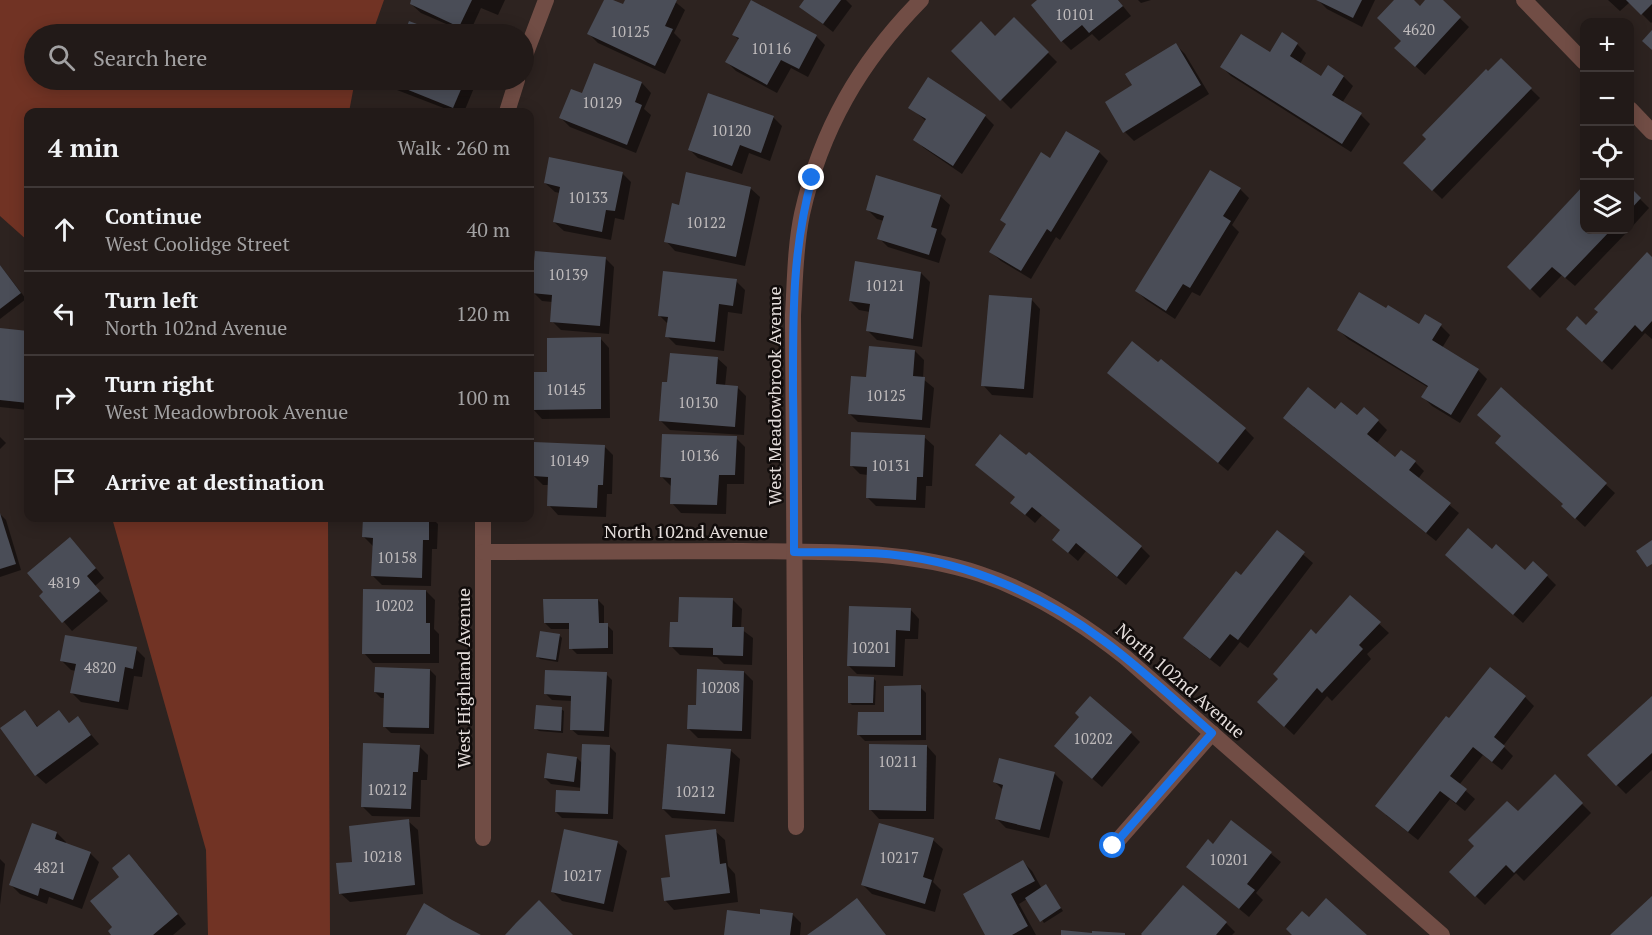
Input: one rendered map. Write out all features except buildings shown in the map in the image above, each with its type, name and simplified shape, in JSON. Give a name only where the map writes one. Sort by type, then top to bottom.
[{"type":"street","points":[[534,32],[546,0]]},
{"type":"street","name":"West Meadowbrook Avenue","points":[[796,827],[793,315],[796,260],[802,216],[812,178],[830,127],[855,81],[893,28],[921,0]]},
{"type":"street","points":[[1524,0],[1580,58]]},
{"type":"street","points":[[508,108],[514,90]]},
{"type":"street","points":[[1634,114],[1652,132]]},
{"type":"street","name":"West Highland Avenue","points":[[483,522],[483,838]]},
{"type":"street","name":"North 102nd Avenue","points":[[483,552],[794,552],[895,555],[980,574],[1013,587],[1074,620],[1104,641],[1442,935]]},
{"type":"street","points":[[1113,846],[1212,733]]},
{"type":"shaded area","points":[[0,0],[384,0],[376,24],[24,24],[24,90],[353,90],[350,108],[24,108],[24,237],[0,216]]},
{"type":"shaded area","points":[[113,522],[328,522],[330,935],[208,935],[206,850]]},
{"type":"route","points":[[812,178],[802,216],[796,260],[793,315],[794,552],[895,555],[980,574],[1013,587],[1074,620],[1104,641],[1212,733],[1113,846]]}]
